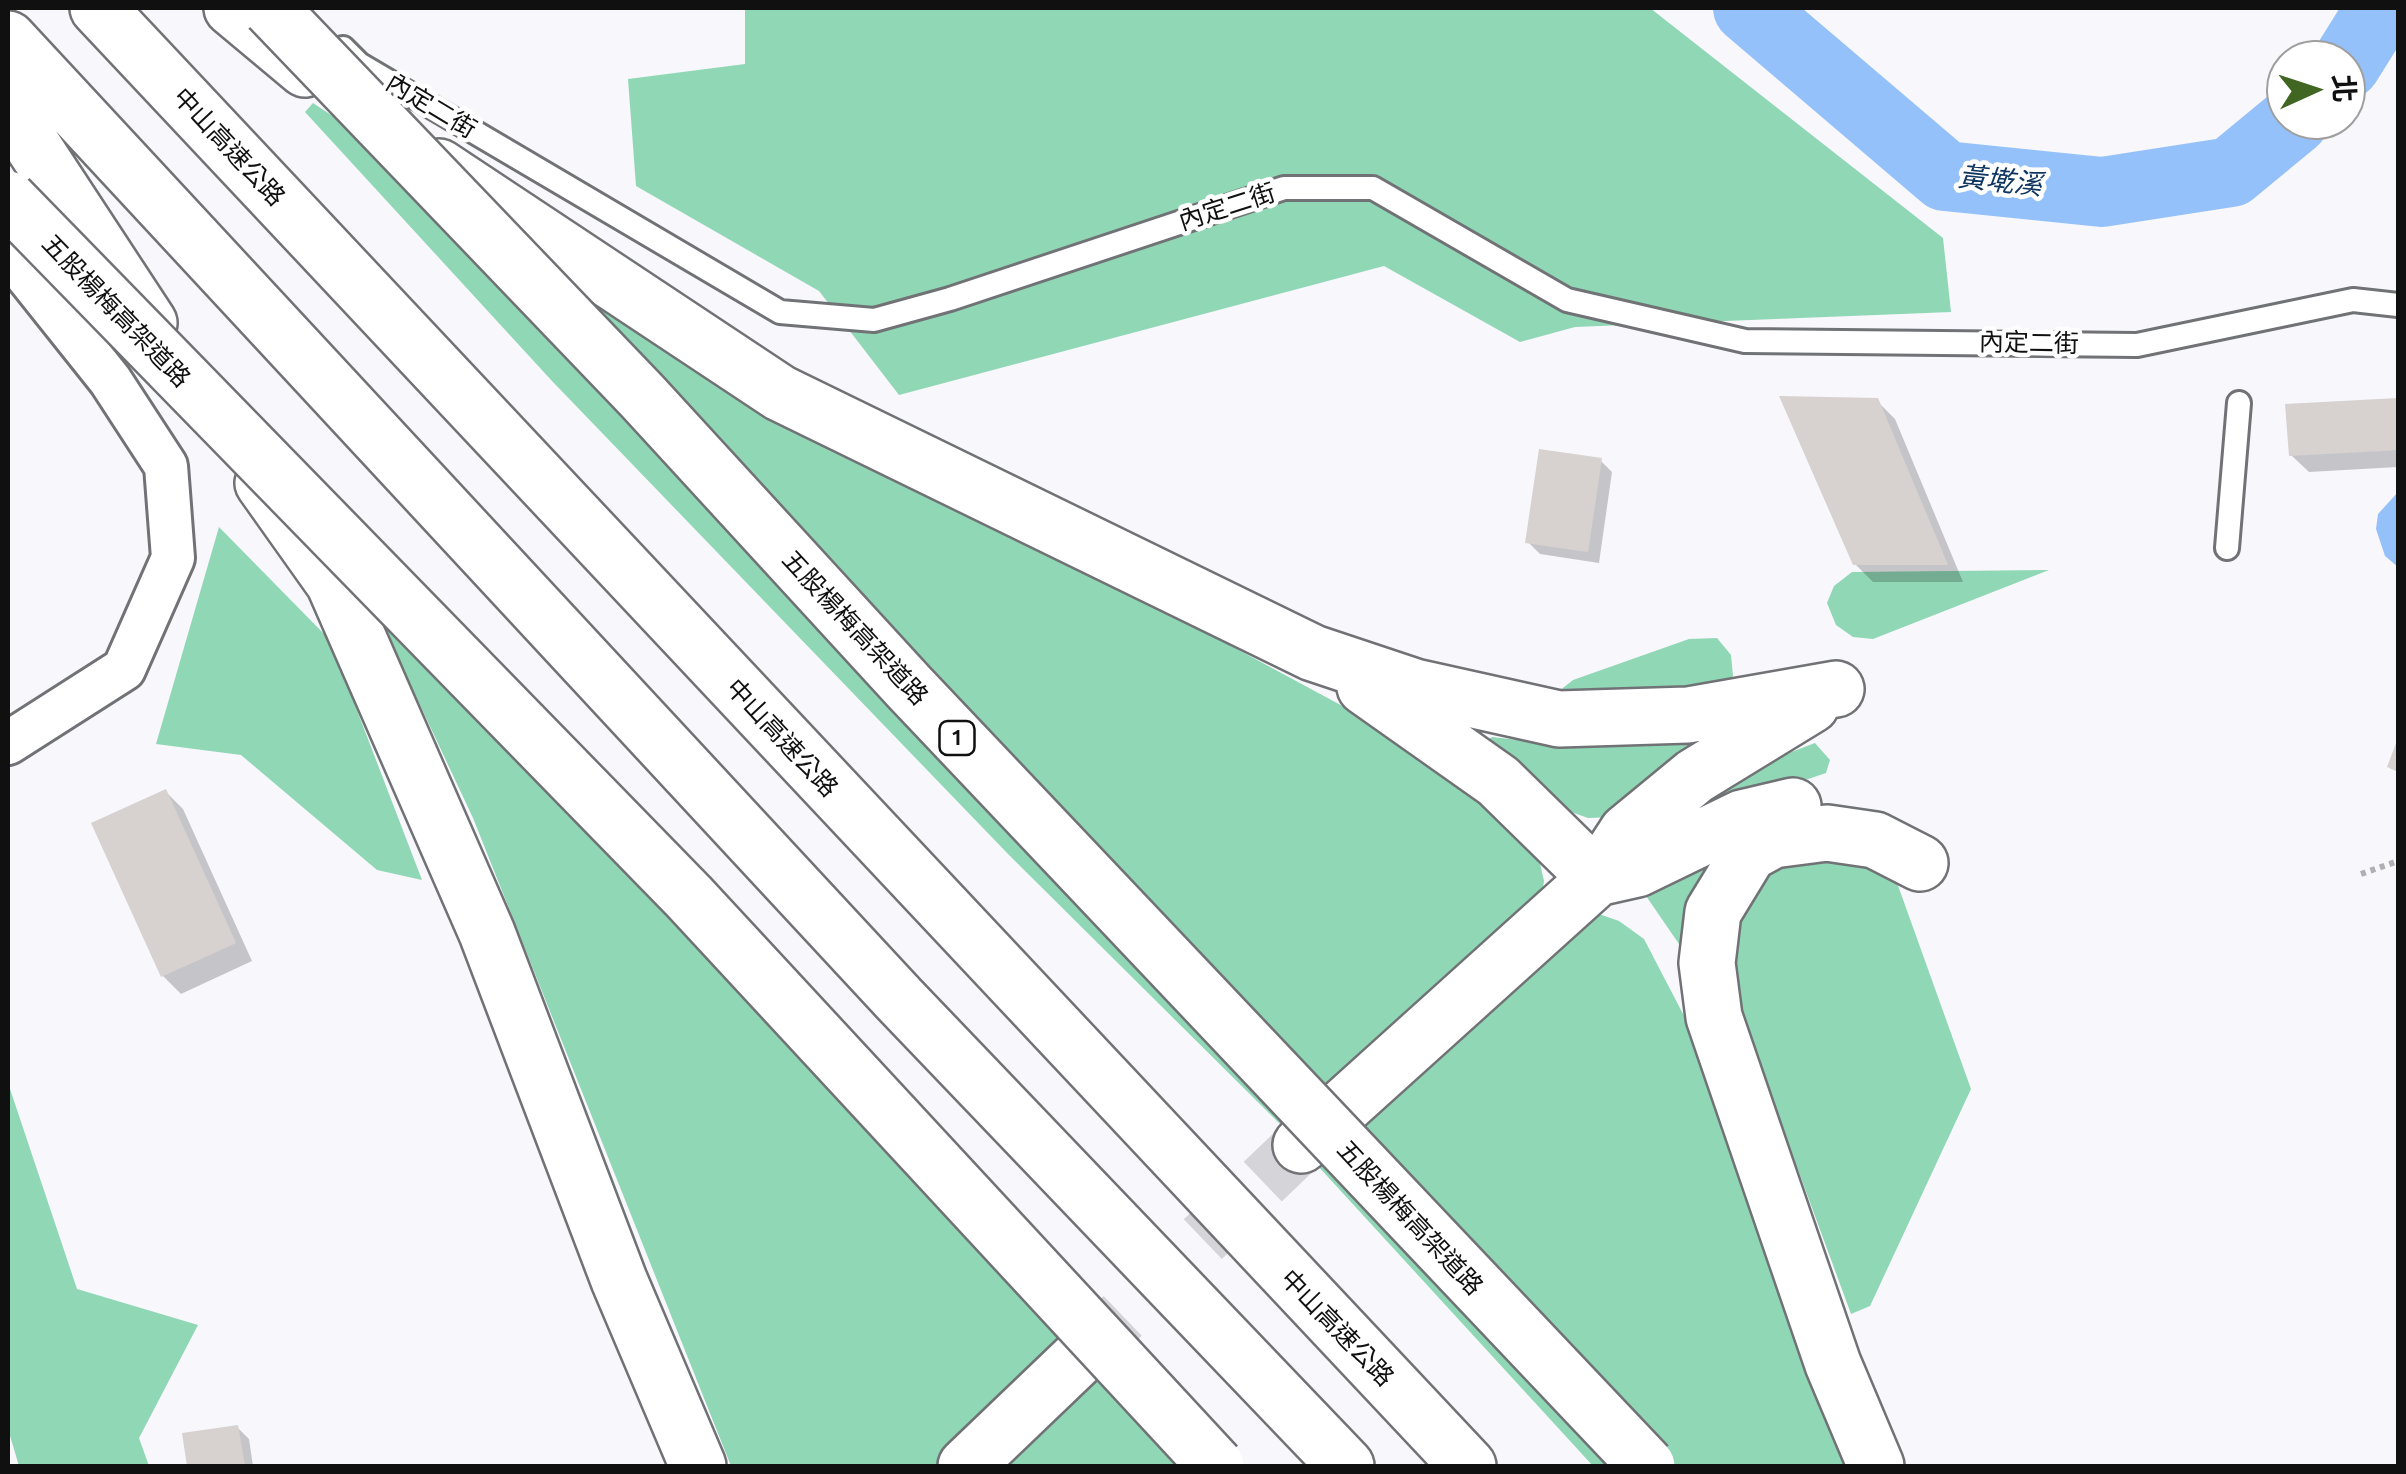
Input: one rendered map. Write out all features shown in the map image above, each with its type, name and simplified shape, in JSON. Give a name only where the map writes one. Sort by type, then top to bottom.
[{"type":"highway","name":"中山高速公路","points":[[98,8],[1468,1466]]},
{"type":"highway","points":[[232,8],[362,117],[780,392],[1313,653],[1415,687],[1560,719],[1688,716],[1836,689],[1695,776],[1627,832],[1597,878],[1301,1145]]},
{"type":"highway","name":"五股楊梅高架道路","points":[[270,8],[642,396],[908,687],[1647,1466]]},
{"type":"highway","points":[[8,40],[900,1000],[1346,1466]]},
{"type":"highway","points":[[8,108],[122,285],[334,583],[487,932],[619,1280],[698,1466]]},
{"type":"highway","name":"五股楊梅高架道路","points":[[8,199],[688,897],[1216,1466]]},
{"type":"highway","points":[[1313,653],[1498,781],[1597,878]]},
{"type":"highway","points":[[1597,878],[1637,869],[1742,818],[1819,800],[1867,819],[1920,863],[1875,840],[1827,833],[1773,840],[1749,853],[1713,912],[1707,963],[1714,1017],[1833,1364],[1876,1466]]},
{"type":"highway","points":[[966,1466],[1083,1354]]},
{"type":"street","points":[[8,252],[110,380],[166,466],[172,558],[124,669],[8,743]]},
{"type":"lane","name":"內定二街","points":[[301,8],[359,64],[780,312],[874,320],[950,300],[1284,188],[1373,188],[1567,300],[1744,341],[2137,344],[2352,300],[2398,305]]},
{"type":"lane","points":[[2227,548],[2239,403]]},
{"type":"path","points":[[2360,874],[2398,861]]},
{"type":"green space","points":[[745,8],[1650,8],[1943,238],[1951,312],[1575,327],[1520,342],[1384,266],[899,395],[819,291],[636,186],[628,79],[745,64]]},
{"type":"green space","points":[[313,103],[813,435],[1155,605],[1439,758],[1534,837],[1544,881],[1541,899],[1280,1124],[1009,855],[552,381],[305,112]]},
{"type":"green space","points":[[219,527],[330,640],[422,880],[377,870],[241,755],[156,744]]},
{"type":"green space","points":[[2049,570],[1873,639],[1853,637],[1836,625],[1827,603],[1834,586],[1852,572]]},
{"type":"green space","points":[[374,607],[1069,1332],[943,1466],[731,1466],[473,818]]},
{"type":"green space","points":[[1717,638],[1731,655],[1733,676],[1719,692],[1554,695],[1573,680],[1689,639]]},
{"type":"green space","points":[[1492,737],[1578,747],[1691,741],[1696,751],[1613,817],[1588,818],[1560,808],[1482,746]]},
{"type":"green space","points":[[1815,743],[1830,760],[1826,773],[1734,804],[1669,833],[1723,778]]},
{"type":"green space","points":[[1724,837],[1687,937],[1679,944],[1644,893]]},
{"type":"green space","points":[[1807,857],[1856,859],[1896,880],[1971,1089],[1870,1306],[1851,1314],[1739,1009],[1731,947],[1738,900],[1766,870]]},
{"type":"green space","points":[[1599,914],[1619,921],[1644,939],[1707,1060],[1859,1466],[1593,1466],[1317,1165],[1582,918]]},
{"type":"green space","points":[[8,1083],[77,1289],[198,1325],[139,1438],[149,1466],[19,1466],[8,1429]]},
{"type":"green space","points":[[1100,1367],[1194,1466],[1006,1466]]},
{"type":"water","points":[[2398,492],[2398,567],[2385,556],[2376,529],[2378,514]]},
{"type":"building","points":[[1779,396],[1878,398],[1948,565],[1853,565]]},
{"type":"building","points":[[2398,398],[2398,450],[2289,456],[2285,404]]},
{"type":"building","points":[[1539,449],[1602,458],[1588,552],[1525,543]]},
{"type":"building","points":[[2398,738],[2398,772],[2387,767]]},
{"type":"building","points":[[166,789],[236,943],[161,977],[91,823]]},
{"type":"building","points":[[238,1425],[245,1466],[187,1466],[182,1433]]},
{"type":"waterway","name":"黃墘溪","points":[[1748,8],[1945,176],[2102,192],[2231,172],[2270,140]]},
{"type":"waterway","name":"黃墘溪","points":[[2361,40],[2381,8]]},
{"type":"tunnel","points":[[1083,1354],[1301,1145]]}]
